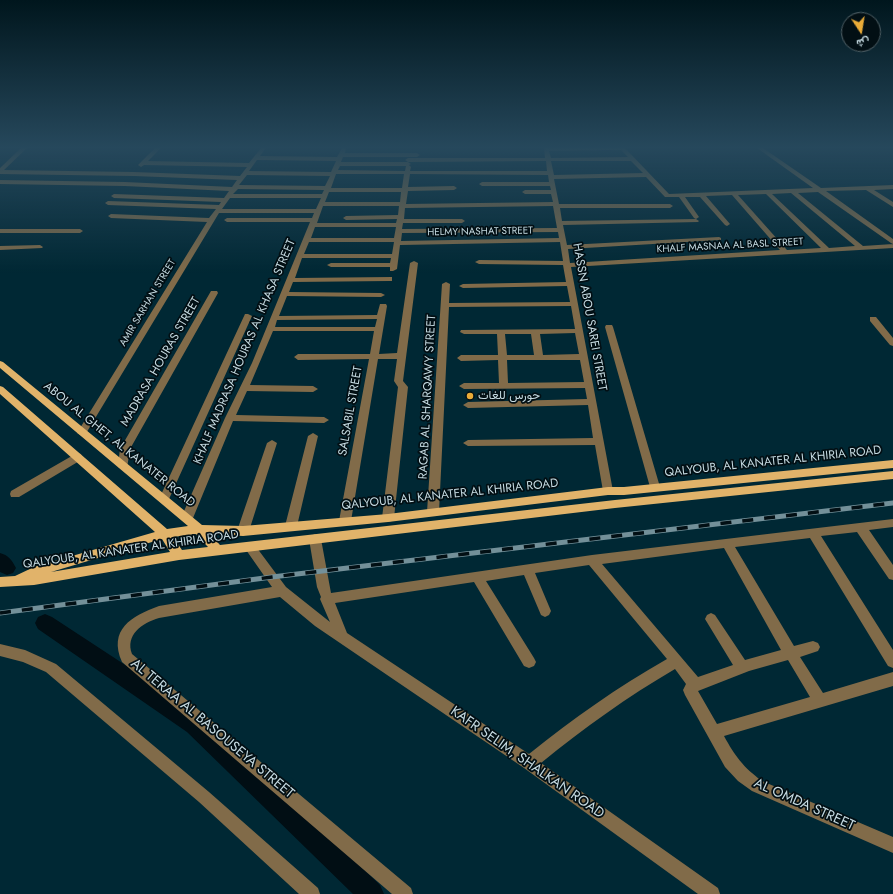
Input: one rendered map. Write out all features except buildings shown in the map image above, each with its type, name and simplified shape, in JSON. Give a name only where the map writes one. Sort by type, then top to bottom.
[{"type":"main road","name":"ABOU AL GHET, AL KANATER ROAD","points":[[0,364],[187,518],[199,529],[218,551]]},
{"type":"main road","points":[[0,389],[164,534],[179,555]]},
{"type":"main road","name":"QALYOUB, AL KANATER AL KHIRIA ROAD","points":[[17,580],[34,572],[164,534],[199,529],[243,531],[388,518],[608,491],[624,492],[655,487],[893,464]]},
{"type":"main road","name":"QALYOUB, AL KANATER AL KHIRIA ROAD","points":[[0,581],[34,580],[179,555],[615,504],[893,475]]},
{"type":"street","points":[[102,210],[120,190]]},
{"type":"street","name":"AMIR SARHAN STREET","points":[[82,433],[212,220],[235,190]]},
{"type":"street","points":[[244,190],[399,224],[560,227],[696,219],[681,196]]},
{"type":"street","name":"KHALF MADRASA HOURAS AL KHASA STREET","points":[[187,518],[270,330],[327,190]]},
{"type":"street","points":[[227,220],[320,207],[401,190]]},
{"type":"street","points":[[331,265],[393,267],[404,190]]},
{"type":"street","points":[[114,196],[320,207],[402,205],[512,190]]},
{"type":"street","points":[[487,198],[526,190]]},
{"type":"street","points":[[525,192],[533,190]]},
{"type":"street","name":"HASSN ABOU SAREI STREET","points":[[554,190],[608,491]]},
{"type":"street","points":[[583,190],[670,206]]},
{"type":"street","points":[[660,190],[665,196],[834,190]]},
{"type":"street","points":[[829,190],[893,237]]},
{"type":"street","points":[[869,190],[893,206]]},
{"type":"street","points":[[819,191],[893,242]]},
{"type":"street","points":[[793,192],[862,248]]},
{"type":"street","points":[[768,193],[827,250]]},
{"type":"street","points":[[734,194],[785,252]]},
{"type":"street","points":[[702,195],[727,224]]},
{"type":"street","points":[[108,203],[224,203],[320,207]]},
{"type":"street","points":[[422,221],[423,213]]},
{"type":"street","points":[[111,216],[212,220]]},
{"type":"street","points":[[399,224],[422,221],[462,221]]},
{"type":"street","points":[[0,231],[80,231]]},
{"type":"street","name":"HELMY NASHAT STREET","points":[[307,240],[564,244],[719,238]]},
{"type":"street","name":"KHALF MASNAA AL BASL STREET","points":[[479,262],[567,264],[893,246]]},
{"type":"street","points":[[0,248],[40,247]]},
{"type":"street","points":[[300,256],[395,256]]},
{"type":"street","points":[[388,518],[403,387],[398,381],[414,263]]},
{"type":"street","points":[[290,280],[389,280]]},
{"type":"street","name":"RAGAB AL SHARQAWY STREET","points":[[433,512],[446,284]]},
{"type":"street","points":[[463,286],[571,284]]},
{"type":"street","name":"MADRASA HOURAS STREET","points":[[123,466],[125,449],[214,293]]},
{"type":"street","points":[[284,294],[381,295]]},
{"type":"street","points":[[445,305],[574,304]]},
{"type":"street","name":"SALSABIL STREET","points":[[345,521],[383,306]]},
{"type":"street","points":[[164,499],[248,316]]},
{"type":"street","points":[[275,318],[380,317]]},
{"type":"street","points":[[873,319],[893,343]]},
{"type":"street","points":[[609,327],[655,487]]},
{"type":"street","points":[[270,330],[378,329]]},
{"type":"street","points":[[500,331],[504,386]]},
{"type":"street","points":[[535,331],[539,357]]},
{"type":"street","points":[[464,332],[579,331]]},
{"type":"street","points":[[298,357],[401,356]]},
{"type":"street","points":[[461,358],[584,357]]},
{"type":"street","points":[[464,386],[589,385]]},
{"type":"street","points":[[244,388],[313,389]]},
{"type":"street","points":[[468,404],[592,402]]},
{"type":"street","points":[[230,418],[324,420]]},
{"type":"street","points":[[291,526],[312,436]]},
{"type":"street","points":[[468,443],[599,441]]},
{"type":"street","points":[[243,531],[272,443]]},
{"type":"street","points":[[15,494],[77,457]]},
{"type":"street","points":[[326,598],[592,560],[893,523]]},
{"type":"street","points":[[860,527],[893,575]]},
{"type":"street","points":[[813,533],[893,662]]},
{"type":"street","points":[[315,539],[326,598],[340,635]]},
{"type":"street","points":[[727,543],[791,654],[820,700]]},
{"type":"street","name":"KAFR SELIM, SHALKAN ROAD","points":[[250,547],[282,591],[309,614],[529,763],[712,894]]},
{"type":"street","points":[[592,560],[696,685],[743,668],[813,647]]},
{"type":"street","points":[[528,570],[545,611]]},
{"type":"street","points":[[477,577],[529,662]]},
{"type":"street","name":"AL TERAA AL BASOUSEYA STREET","points":[[282,591],[147,615],[128,630],[124,640],[123,650],[127,658],[405,894]]},
{"type":"street","points":[[711,619],[743,668]]},
{"type":"street","points":[[0,650],[25,656],[51,668],[204,796],[312,894]]},
{"type":"street","points":[[529,763],[579,723],[628,689],[676,661]]},
{"type":"street","points":[[713,732],[893,679]]},
{"type":"street","name":"AL OMDA STREET","points":[[696,685],[690,690],[730,762],[743,776],[757,786],[893,845]]},
{"type":"waterway","points":[[0,560],[7,568]]},
{"type":"waterway","points":[[45,623],[195,724],[371,894]]},
{"type":"railway","points":[[0,613],[272,577],[893,503]]},
{"type":"place","name":"حورس للغات","points":[[470,396]]}]
